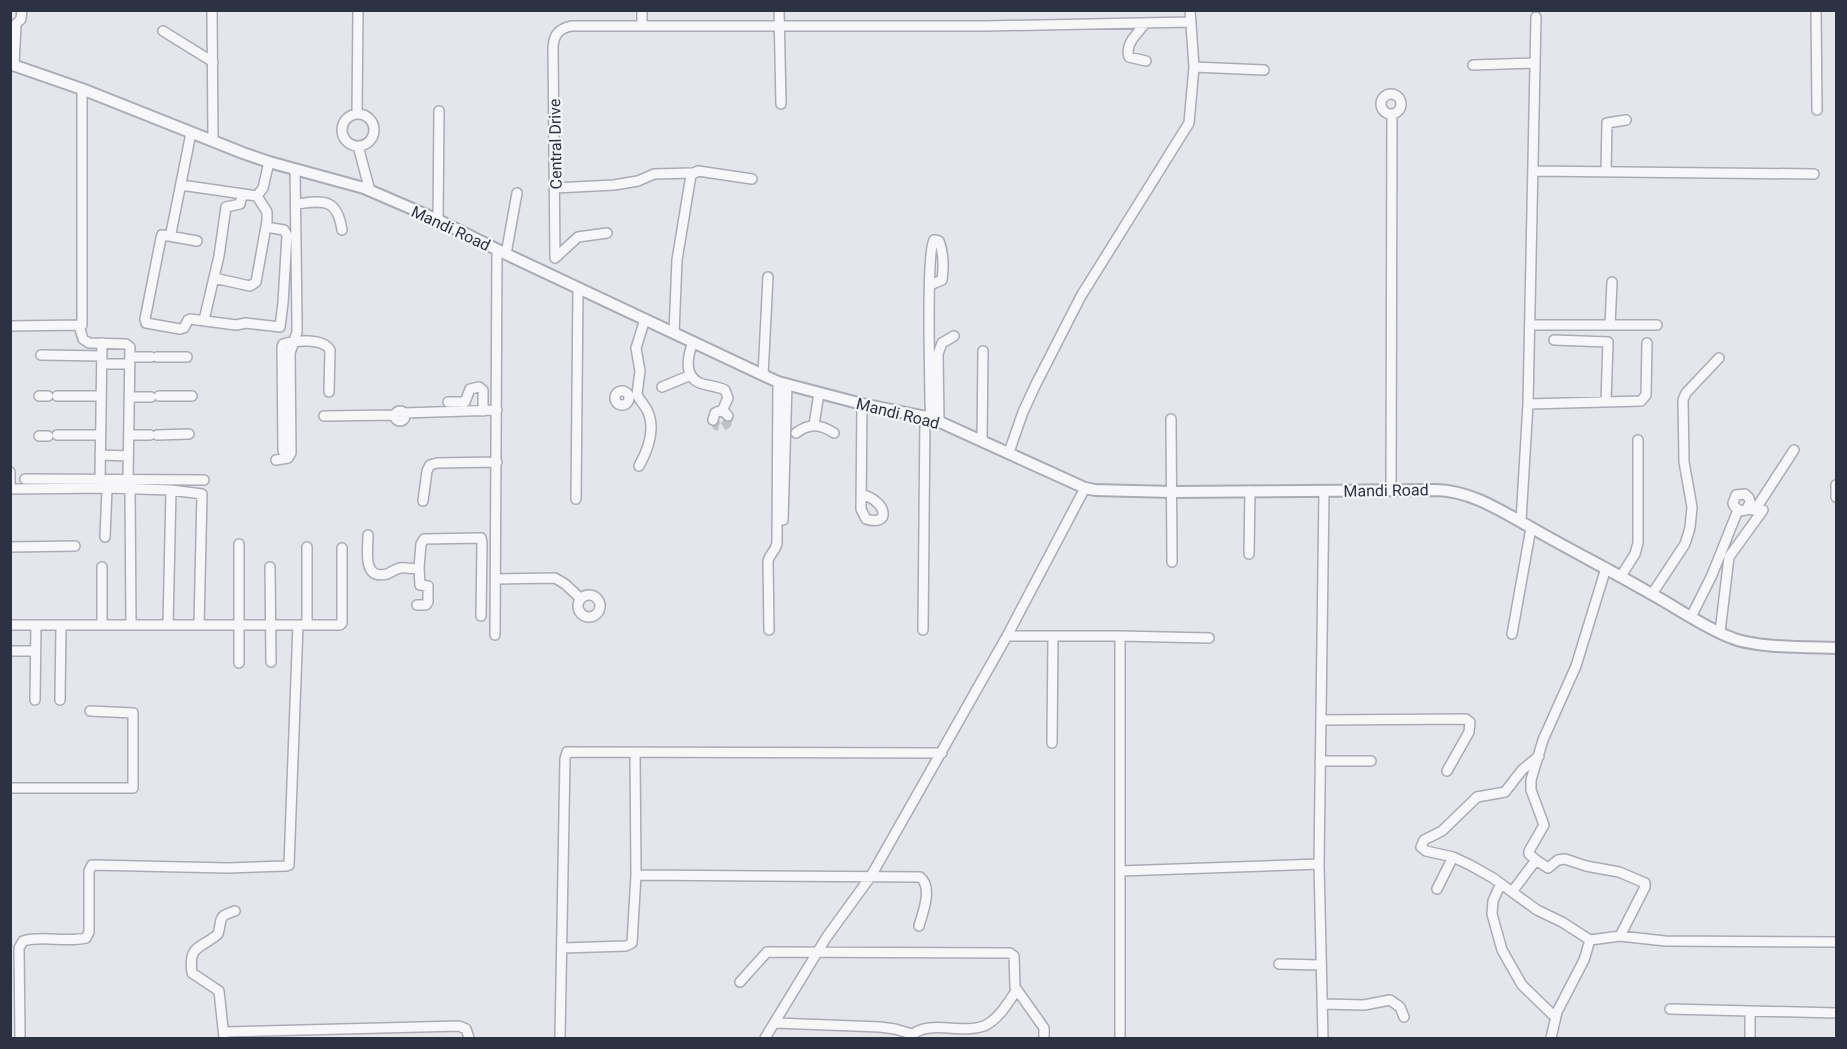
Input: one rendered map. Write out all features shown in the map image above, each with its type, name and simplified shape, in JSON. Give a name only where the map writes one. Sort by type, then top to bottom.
[{"type":"street","points":[[12,64],[16,24],[21,19],[22,10]]},
{"type":"street","points":[[212,10],[213,140]]},
{"type":"street","points":[[642,10],[642,26],[1144,25],[1190,22]]},
{"type":"street","points":[[779,10],[781,104]]},
{"type":"street","points":[[1009,452],[1023,411],[1081,296],[1186,129],[1190,115],[1194,67],[1190,10]]},
{"type":"street","points":[[1816,10],[1817,110]]},
{"type":"street","points":[[357,114],[358,11]]},
{"type":"street","points":[[1521,521],[1528,404],[1536,17]]},
{"type":"street","points":[[1144,25],[1129,44],[1127,51],[1132,59],[1146,61]]},
{"type":"street","name":"Central Drive","points":[[607,233],[578,237],[555,258],[553,41],[558,32],[571,26],[642,26]]},
{"type":"street","points":[[163,31],[213,62]]},
{"type":"street","points":[[1473,65],[1535,63]]},
{"type":"street","name":"Mandi Road","points":[[12,64],[269,162],[341,180],[370,191],[438,220],[578,289],[782,383],[862,404],[931,418],[1085,488],[1172,492],[1445,490],[1463,493],[1521,521],[1734,639],[1750,643],[1836,648]]},
{"type":"street","points":[[1194,67],[1264,69]]},
{"type":"street","points":[[82,89],[81,327],[85,342],[128,344],[130,361],[128,456],[131,625]]},
{"type":"street","points":[[438,220],[439,111]]},
{"type":"street","points":[[357,114],[366,116],[374,129],[367,143],[358,146],[349,143],[342,130],[348,117],[357,114]]},
{"type":"street","points":[[1391,490],[1392,114]]},
{"type":"street","points":[[1606,172],[1607,123],[1626,120]]},
{"type":"street","points":[[169,236],[191,133]]},
{"type":"street","points":[[358,146],[370,191]]},
{"type":"street","points":[[257,196],[263,188],[269,162]]},
{"type":"street","points":[[276,460],[288,459],[291,453],[290,353],[297,322],[295,169]]},
{"type":"street","points":[[555,188],[630,183],[657,174],[707,171],[752,179]]},
{"type":"street","points":[[1533,171],[1814,174]]},
{"type":"street","points":[[674,333],[678,249],[685,200],[693,173]]},
{"type":"street","points":[[181,185],[257,196]]},
{"type":"street","points":[[495,635],[497,410],[502,252],[517,193]]},
{"type":"street","points":[[204,320],[219,256],[226,207],[240,204],[242,195]]},
{"type":"street","points":[[214,278],[250,286],[255,284],[267,212],[257,196]]},
{"type":"street","points":[[296,204],[320,201],[328,203],[339,213],[342,230]]},
{"type":"street","points":[[197,242],[169,236],[161,237],[145,321],[148,324],[180,328],[184,328],[188,319],[232,325],[247,323],[280,327],[284,303],[287,235],[284,230],[266,227]]},
{"type":"street","points":[[763,375],[768,277]]},
{"type":"street","points":[[1610,325],[1612,282]]},
{"type":"street","points":[[923,630],[931,418],[930,285]]},
{"type":"street","points":[[576,499],[578,289]]},
{"type":"street","points":[[639,466],[648,448],[651,430],[648,412],[632,395],[640,371],[637,340],[645,319]]},
{"type":"street","points":[[1530,325],[1657,325]]},
{"type":"street","points":[[10,327],[81,327]]},
{"type":"street","points":[[10,331],[74,331],[81,327]]},
{"type":"street","points":[[931,418],[938,354],[942,343],[954,336]]},
{"type":"street","points":[[1554,340],[1608,342],[1606,402]]},
{"type":"street","points":[[283,451],[283,344],[293,342],[327,345],[330,350],[329,392]]},
{"type":"street","points":[[693,342],[688,364],[691,375],[700,382],[725,390],[728,398],[725,414],[715,413],[712,420]]},
{"type":"street","points":[[100,480],[102,343]]},
{"type":"street","points":[[1528,404],[1641,401],[1646,395],[1647,343]]},
{"type":"street","points":[[982,351],[982,440]]},
{"type":"street","points":[[41,355],[130,361],[154,357],[187,357]]},
{"type":"street","points":[[1652,594],[1684,544],[1690,528],[1692,507],[1684,462],[1683,400],[1686,393],[1719,358]]},
{"type":"street","points":[[662,387],[691,375]]},
{"type":"street","points":[[782,383],[783,520]]},
{"type":"street","points":[[769,630],[768,561],[777,543],[782,383]]},
{"type":"street","points":[[448,402],[465,402],[470,389],[479,387],[483,390],[483,411]]},
{"type":"street","points":[[814,425],[819,393]]},
{"type":"street","points":[[48,396],[101,396]]},
{"type":"street","points":[[130,397],[192,396]]},
{"type":"street","points":[[861,494],[862,404]]},
{"type":"street","points":[[324,416],[497,410]]},
{"type":"street","points":[[1171,419],[1172,562]]},
{"type":"street","points":[[796,434],[814,425],[834,433]]},
{"type":"street","points":[[129,435],[189,434]]},
{"type":"street","points":[[48,436],[100,435]]},
{"type":"street","points":[[1621,576],[1635,554],[1638,543],[1638,440]]},
{"type":"street","points":[[1738,510],[1733,503],[1736,495],[1745,494],[1749,498],[1752,510],[1755,510],[1794,450]]},
{"type":"street","points":[[100,455],[128,456]]},
{"type":"street","points":[[423,501],[430,465],[497,462]]},
{"type":"street","points":[[10,472],[10,489],[107,488],[129,484],[204,480]]},
{"type":"street","points":[[25,479],[100,480],[202,494],[199,625]]},
{"type":"street","points":[[1836,485],[1836,497]]},
{"type":"street","points":[[105,537],[107,488]]},
{"type":"street","points":[[765,1038],[817,952],[871,876],[1007,636],[1085,488]]},
{"type":"street","points":[[168,625],[171,490]]},
{"type":"street","points":[[1249,554],[1250,491]]},
{"type":"street","points":[[1323,1038],[1319,864],[1324,491]]},
{"type":"street","points":[[1738,510],[1746,510],[1750,503]]},
{"type":"street","points":[[1691,617],[1712,575],[1738,510]]},
{"type":"street","points":[[1720,632],[1729,557],[1764,510]]},
{"type":"street","points":[[1512,634],[1531,528]]},
{"type":"street","points":[[368,535],[368,564],[373,573],[389,573],[399,568],[419,568]]},
{"type":"street","points":[[417,605],[426,605],[429,597],[428,586],[420,585],[421,544],[424,539],[481,538],[482,616]]},
{"type":"street","points":[[239,544],[239,663]]},
{"type":"street","points":[[10,547],[75,546]]},
{"type":"street","points":[[20,1038],[19,948],[21,943],[27,940],[86,938],[89,932],[89,871],[92,865],[228,868],[289,864],[307,547]]},
{"type":"street","points":[[10,625],[341,624],[342,548]]},
{"type":"street","points":[[102,567],[102,625]]},
{"type":"street","points":[[270,567],[271,662]]},
{"type":"street","points":[[1606,568],[1576,666],[1554,713],[1531,784],[1544,827],[1529,854],[1548,868],[1558,860],[1565,859],[1618,872],[1645,883],[1620,936]]},
{"type":"street","points":[[496,579],[555,579],[565,584],[580,598]]},
{"type":"street","points":[[482,596],[496,595]]},
{"type":"street","points":[[34,700],[36,625]]},
{"type":"street","points":[[60,700],[61,625]]},
{"type":"street","points":[[1007,636],[1209,638]]},
{"type":"street","points":[[1052,743],[1053,636]]},
{"type":"street","points":[[1119,1038],[1120,636]]},
{"type":"street","points":[[10,651],[35,651]]},
{"type":"street","points":[[10,788],[133,788],[133,713],[90,711]]},
{"type":"street","points":[[1321,720],[1466,719],[1470,722],[1469,732],[1448,771]]},
{"type":"street","points":[[560,1038],[566,753],[572,751],[942,753]]},
{"type":"street","points":[[562,948],[631,944],[636,875],[636,753]]},
{"type":"street","points":[[1539,756],[1522,770],[1505,792],[1477,797],[1444,829],[1426,838],[1420,847],[1426,851],[1453,857],[1485,874],[1537,910],[1562,922],[1590,940],[1620,936],[1675,941],[1836,942]]},
{"type":"street","points":[[1320,761],[1371,761]]},
{"type":"street","points":[[1437,890],[1453,857]]},
{"type":"street","points":[[1512,892],[1536,860]]},
{"type":"street","points":[[1120,871],[1319,864]]},
{"type":"street","points":[[636,875],[920,877],[926,884],[926,897],[919,926]]},
{"type":"street","points":[[1500,885],[1493,901],[1492,914],[1502,950],[1522,985],[1555,1017]]},
{"type":"street","points":[[235,911],[221,917],[218,934],[196,948],[192,956],[192,973],[219,991],[224,1035],[459,1026],[466,1029],[470,1038]]},
{"type":"street","points":[[1551,1038],[1555,1017],[1584,960],[1590,940]]},
{"type":"street","points":[[740,982],[765,953],[1010,952],[1014,956],[1016,991],[1044,1028],[1044,1038]]},
{"type":"street","points":[[1279,964],[1321,965]]},
{"type":"street","points":[[776,1023],[880,1027],[895,1029],[910,1036],[926,1028],[984,1026],[995,1018],[1016,991]]},
{"type":"street","points":[[1324,1004],[1364,1005],[1390,1000],[1400,1007],[1404,1017]]},
{"type":"street","points":[[1670,1009],[1836,1013]]},
{"type":"street","points":[[1750,1011],[1750,1038]]},
{"type":"tunnel","points":[[713,420],[717,426],[722,427],[727,424],[728,416]]}]
